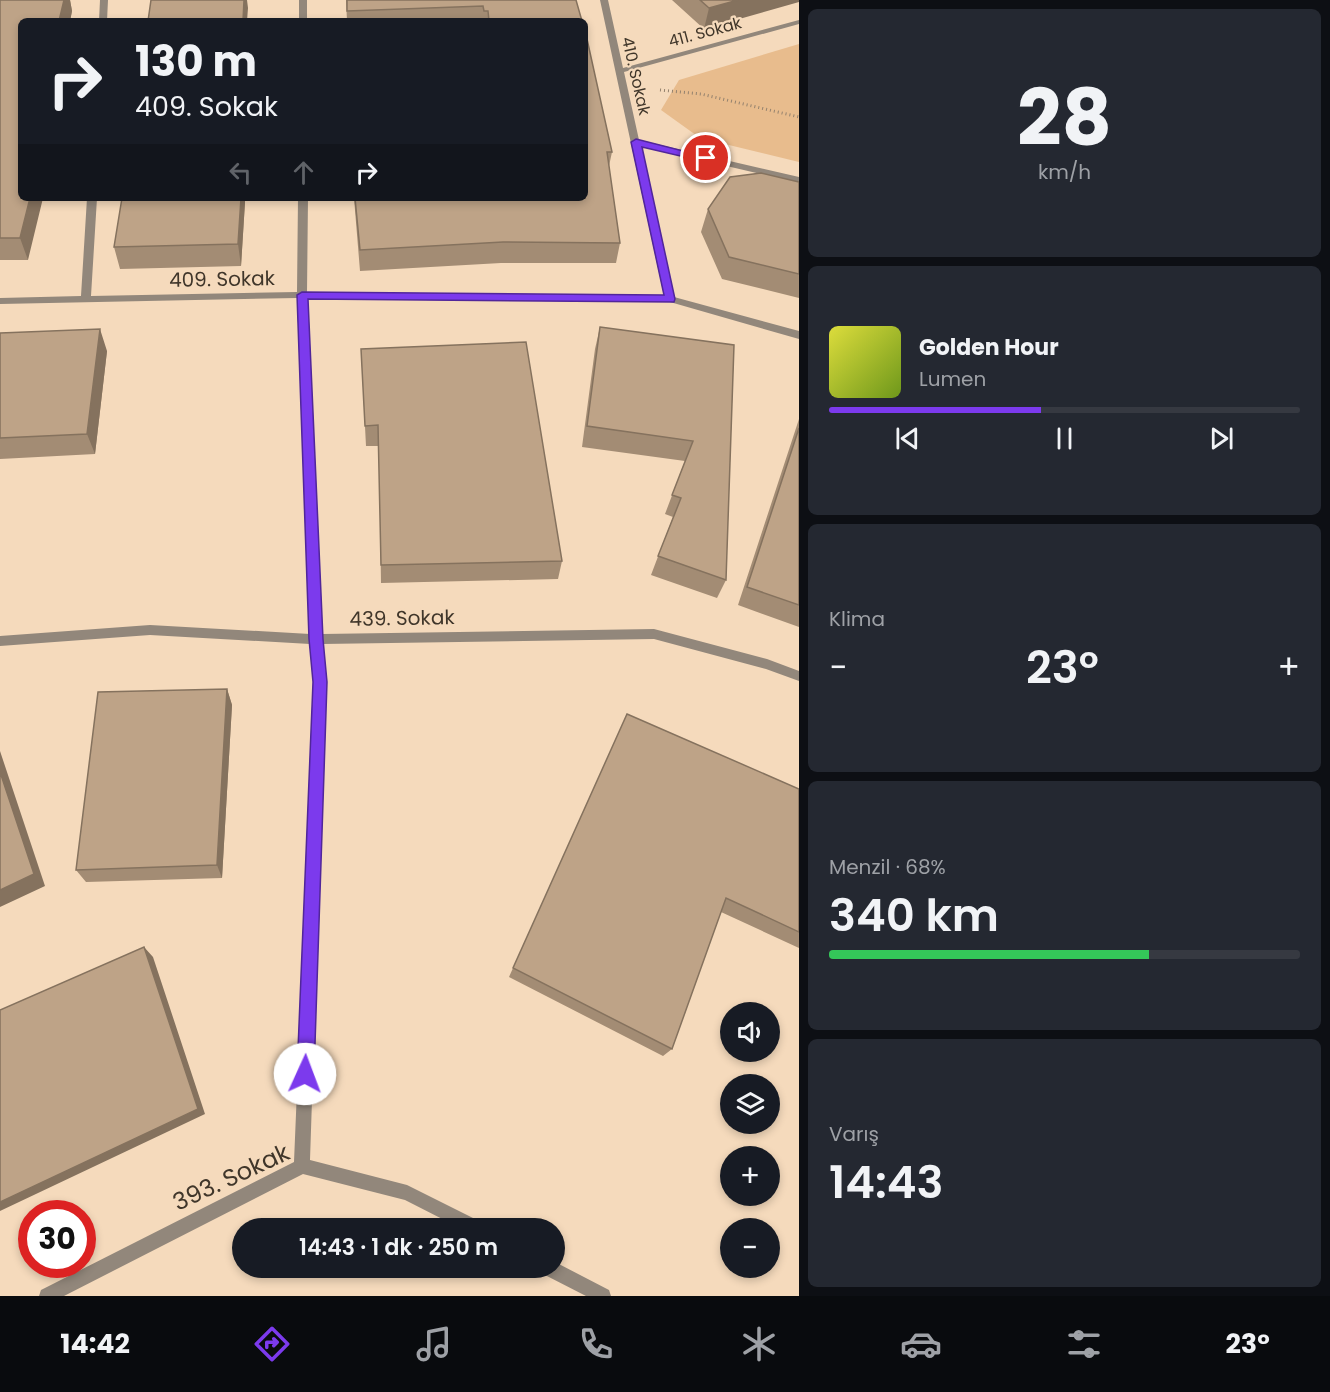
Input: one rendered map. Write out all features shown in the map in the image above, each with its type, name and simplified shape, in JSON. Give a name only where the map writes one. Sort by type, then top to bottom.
[{"type":"street","points":[[103,18],[104,0]]},
{"type":"street","points":[[303,0],[303,18]]},
{"type":"street","name":"410. Sokak","points":[[604,0],[670,299]]},
{"type":"street","name":"411. Sokak","points":[[620,71],[799,22]]},
{"type":"street","points":[[636,142],[799,180]]},
{"type":"street","points":[[86,299],[92,201]]},
{"type":"street","points":[[302,1166],[320,682],[316,639],[302,295],[303,201]]},
{"type":"street","name":"409. Sokak","points":[[0,301],[302,295],[670,299],[799,334]]},
{"type":"street","name":"439. Sokak","points":[[0,641],[150,630],[316,639],[654,634],[768,664],[799,676]]},
{"type":"street","name":"393. Sokak","points":[[47,1296],[302,1166],[407,1193],[456,1218]]},
{"type":"street","points":[[565,1276],[603,1296]]},
{"type":"path","points":[[623,87],[701,94],[799,117]]},
{"type":"shaded area","points":[[799,44],[799,162],[700,138],[661,110],[679,80]]},
{"type":"building","points":[[0,0],[64,0],[60,18],[18,18],[18,201],[29,201],[20,238],[0,238]]},
{"type":"building","points":[[151,0],[244,0],[243,18],[148,18]]},
{"type":"building","points":[[347,0],[576,0],[581,18],[489,18],[488,11],[484,11],[483,6],[347,11]]},
{"type":"building","points":[[700,0],[738,0],[709,8]]},
{"type":"building","points":[[588,44],[612,152],[607,152],[620,243],[503,242],[360,250],[355,201],[588,201]]},
{"type":"building","points":[[761,173],[799,182],[799,274],[729,257],[708,209],[730,177]]},
{"type":"building","points":[[122,201],[241,201],[238,244],[114,247]]},
{"type":"building","points":[[600,327],[734,345],[726,580],[658,556],[681,498],[672,495],[693,441],[587,426]]},
{"type":"building","points":[[100,329],[87,434],[0,438],[0,333]]},
{"type":"building","points":[[526,342],[562,561],[381,565],[378,425],[365,426],[361,349]]},
{"type":"building","points":[[799,428],[799,605],[747,587]]},
{"type":"building","points":[[227,689],[217,865],[76,870],[98,692]]},
{"type":"building","points":[[627,714],[799,789],[799,932],[726,898],[672,1049],[513,968]]},
{"type":"building","points":[[0,772],[34,874],[0,890]]},
{"type":"building","points":[[144,947],[198,1109],[0,1202],[0,1010]]},
{"type":"route","points":[[305,1074],[320,682],[316,639],[302,295],[670,299],[636,142],[706,158]]}]
